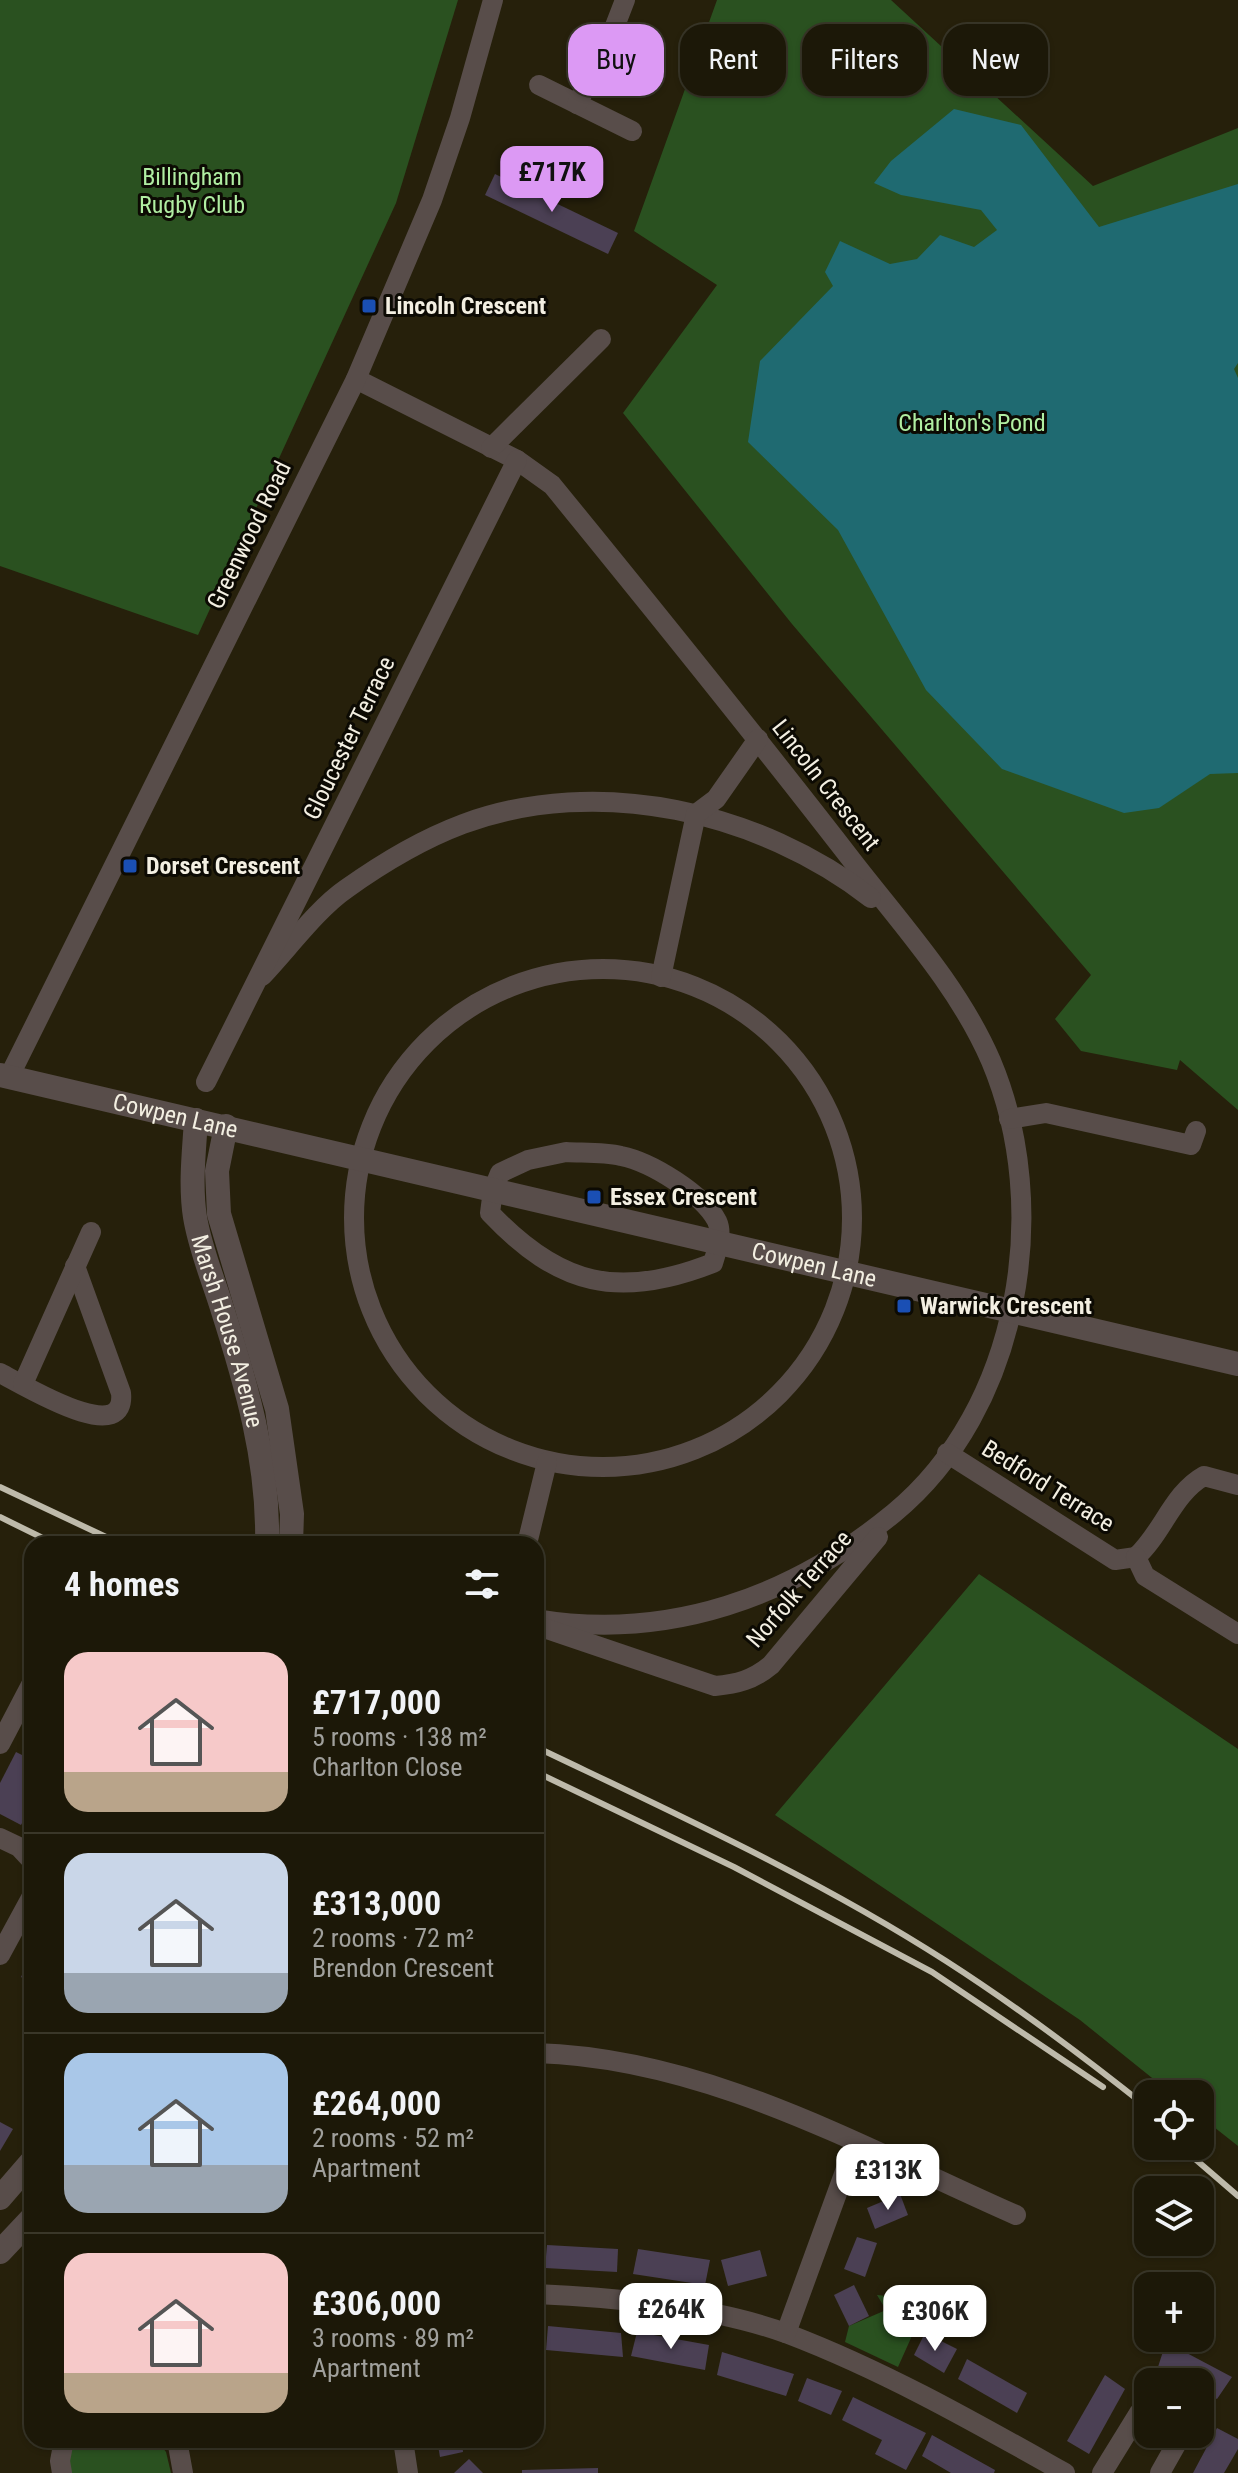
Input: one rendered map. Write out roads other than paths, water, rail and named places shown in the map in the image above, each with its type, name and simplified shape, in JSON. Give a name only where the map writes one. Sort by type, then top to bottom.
[{"type":"street","name":"Greenwood Road","points":[[4,1076],[356,379],[432,200],[460,118],[493,0]]},
{"type":"street","points":[[577,104],[608,44],[625,0]]},
{"type":"street","points":[[539,85],[632,131]]},
{"type":"street","points":[[491,448],[604,337]]},
{"type":"street","name":"Lincoln Crescent","points":[[356,379],[517,460],[552,485],[758,739],[959,998],[992,1062],[1009,1119],[1020,1179],[1022,1235],[1011,1310]]},
{"type":"street","name":"Gloucester Terrace","points":[[206,1082],[262,976],[517,460]]},
{"type":"street","points":[[661,977],[696,814],[716,799],[758,739]]},
{"type":"street","points":[[262,976],[344,890],[407,852],[464,824],[539,806],[618,801],[696,814],[771,838],[831,867],[896,918]]},
{"type":"street","points":[[315,866],[344,890]]},
{"type":"street","points":[[576,970],[625,970],[661,977],[703,989],[749,1014],[790,1051],[820,1091],[842,1138],[849,1181],[851,1243],[845,1272],[836,1308],[819,1347],[790,1383],[743,1424],[712,1443],[677,1456],[637,1465],[605,1467],[547,1462],[481,1435],[423,1393],[399,1362],[363,1288],[354,1252],[351,1217],[360,1159],[390,1090],[423,1048],[469,1009],[514,985],[576,970]]},
{"type":"street","name":"Cowpen Lane","points":[[4,1076],[1238,1364]]},
{"type":"street","points":[[1009,1119],[1046,1113],[1191,1145],[1196,1131]]},
{"type":"street","name":"Marsh House Avenue","points":[[196,1120],[192,1168],[194,1214],[252,1408],[261,1450],[266,1536]]},
{"type":"street","name":"Marsh House Avenue","points":[[226,1126],[217,1171],[219,1214],[280,1422],[292,1514],[291,1536]]},
{"type":"street","name":"Cowpen Lane","points":[[566,1152],[622,1156],[671,1178],[702,1202],[718,1223],[719,1242],[713,1263],[677,1277],[645,1283],[608,1283],[563,1271],[521,1245],[490,1213],[493,1190],[500,1173],[528,1160],[566,1152]]},
{"type":"street","points":[[23,1384],[91,1232]]},
{"type":"street","points":[[0,1373],[97,1417],[106,1419],[117,1413],[123,1404],[75,1266]]},
{"type":"street","points":[[544,1622],[635,1625],[725,1609],[821,1566],[859,1542],[906,1503],[947,1453],[980,1401],[1004,1340],[1011,1310]]},
{"type":"street","name":"Bedford Terrace","points":[[947,1453],[1115,1560],[1136,1557]]},
{"type":"street","points":[[529,1536],[547,1462]]},
{"type":"street","points":[[1238,1485],[1204,1476],[1190,1483],[1148,1547],[1136,1557],[1145,1576],[1238,1634]]},
{"type":"street","name":"Norfolk Terrace","points":[[544,1625],[715,1686],[738,1684],[757,1676],[771,1665],[906,1503]]},
{"type":"street","points":[[0,1744],[24,1698]]},
{"type":"street","points":[[0,1838],[24,1852]]},
{"type":"street","points":[[0,1955],[24,1911]]},
{"type":"street","points":[[544,2054],[641,2064],[714,2084],[786,2111],[1016,2215]]},
{"type":"street","points":[[786,2333],[855,2144]]},
{"type":"street","points":[[0,2198],[24,2170]]},
{"type":"street","points":[[0,2252],[24,2226]]},
{"type":"street","points":[[544,2295],[635,2302],[786,2333],[942,2404],[1065,2473]]},
{"type":"street","points":[[1102,2473],[1134,2421]]},
{"type":"street","points":[[62,2448],[62,2473]]},
{"type":"street","points":[[178,2448],[183,2473]]},
{"type":"street","points":[[404,2448],[408,2473]]},
{"type":"street","points":[[1160,2473],[1174,2448]]},
{"type":"water","name":"Charlton's Pond","points":[[954,109],[1021,125],[1099,227],[1238,184],[1238,363],[1234,369],[1238,378],[1238,773],[1210,774],[1159,808],[1124,813],[1002,769],[926,690],[838,530],[748,442],[760,361],[833,286],[825,272],[840,241],[890,264],[917,259],[940,235],[974,247],[997,230],[981,210],[901,195],[874,183],[891,161]]},
{"type":"railway","points":[[0,1487],[104,1536]]},
{"type":"railway","points":[[0,1517],[39,1536]]},
{"type":"railway","points":[[544,1751],[796,1874],[897,1931],[1024,2014],[1134,2097]]},
{"type":"railway","points":[[544,1776],[734,1867],[932,1972],[1103,2087]]},
{"type":"railway","points":[[1196,2160],[1238,2196]]},
{"type":"place","name":"Lincoln Crescent","points":[[369,306]]},
{"type":"place","name":"Dorset Crescent","points":[[130,866]]},
{"type":"place","name":"Essex Crescent","points":[[594,1197]]},
{"type":"place","name":"Warwick Crescent","points":[[904,1306]]},
{"type":"park label","name":"Billingham Rugby Club","points":[[192,191]]}]
